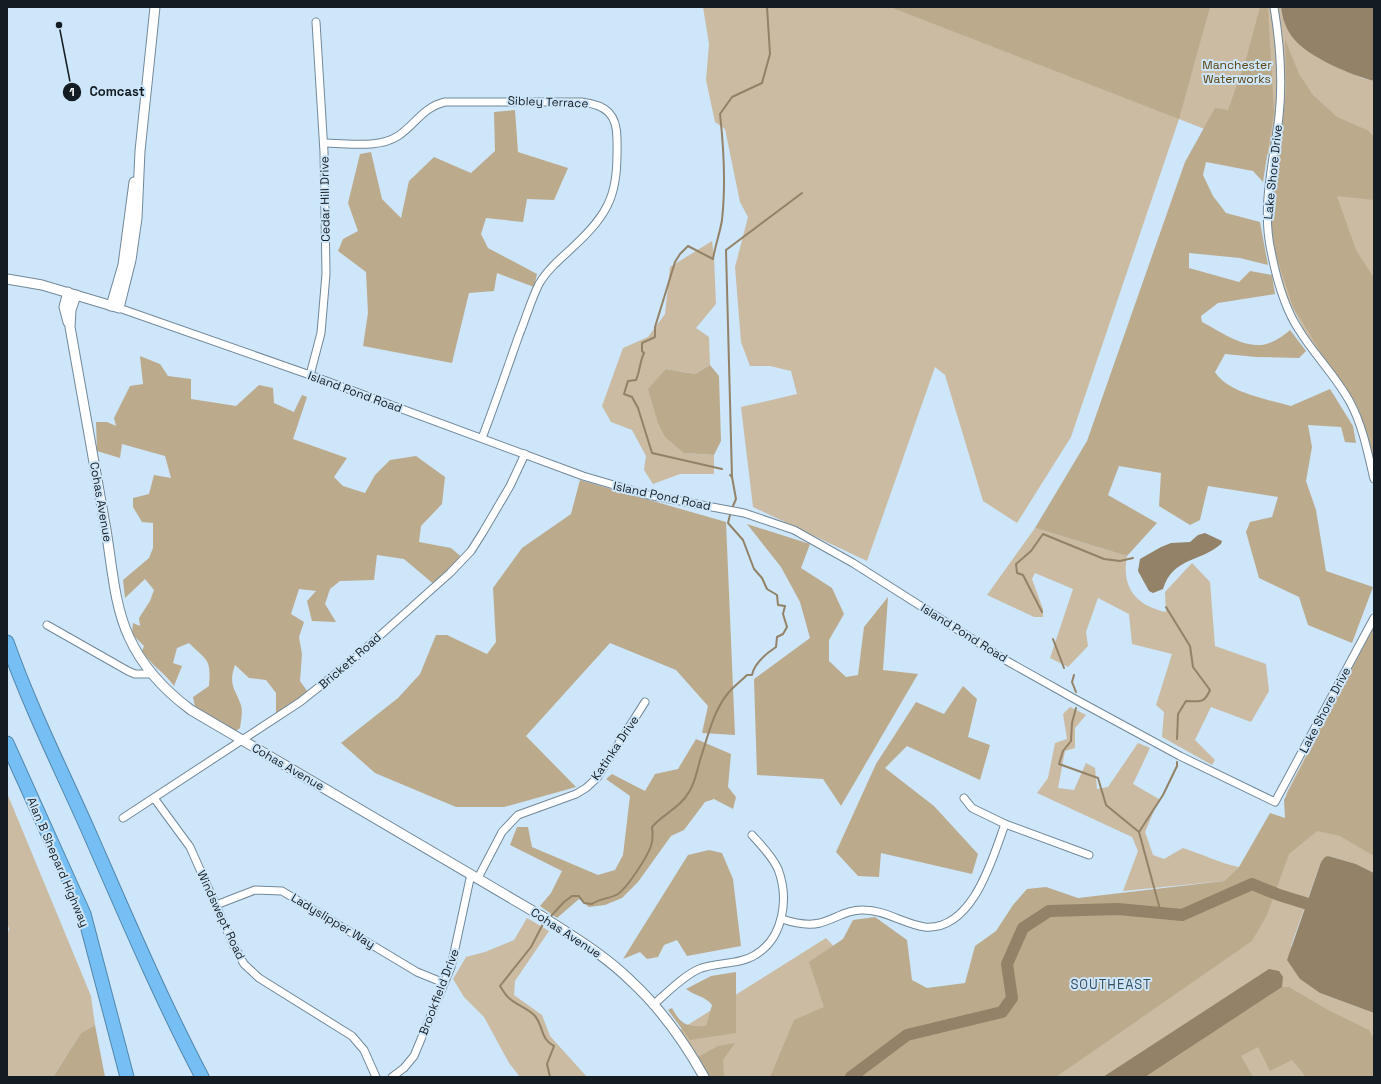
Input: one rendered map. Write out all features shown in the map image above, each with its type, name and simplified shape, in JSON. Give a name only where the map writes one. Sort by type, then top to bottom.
[{"type":"highway","points":[[7,642],[36,714],[103,865],[202,1077]]},
{"type":"highway","name":"Alan B Shepard Highway","points":[[7,743],[84,914],[127,1077]]},
{"type":"street","points":[[115,307],[128,274],[134,239],[139,193],[140,151],[155,7]]},
{"type":"street","name":"Lake Shore Drive","points":[[1274,7],[1279,47],[1280,99],[1268,197],[1267,220],[1270,250],[1281,288],[1298,329],[1343,390],[1354,409],[1366,446],[1374,479]]},
{"type":"street","name":"Cedar Hill Drive","points":[[310,375],[321,333],[326,274],[324,143],[316,22]]},
{"type":"street","name":"Sibley Terrace","points":[[324,143],[374,143],[389,140],[402,133],[430,107],[445,102],[590,103],[605,108],[615,121],[617,128],[616,173],[615,188],[610,203],[592,228],[559,260],[540,283],[482,438]]},
{"type":"street","name":"Island Pond Road","points":[[7,279],[42,285],[115,307],[310,375],[612,485],[663,498],[744,513],[794,530],[853,563],[988,649],[1073,698],[1180,756],[1275,802]]},
{"type":"street","name":"Cohas Avenue","points":[[72,293],[70,327],[120,610],[129,638],[151,674],[164,689],[191,710],[543,917],[597,953],[633,982],[653,1005],[677,1035],[704,1077]]},
{"type":"street","name":"Brickett Road","points":[[123,818],[281,716],[330,679],[461,563],[483,532],[510,486],[526,454]]},
{"type":"street","name":"Lake Shore Drive","points":[[1275,802],[1374,618]]},
{"type":"street","points":[[47,625],[128,671],[135,674],[151,674]]},
{"type":"street","name":"Katinka Drive","points":[[474,876],[502,832],[518,815],[576,794],[586,788],[597,778],[645,702]]},
{"type":"street","name":"Windswept Road","points":[[154,798],[190,848],[244,964],[259,978],[352,1036],[364,1050],[376,1077]]},
{"type":"street","points":[[964,798],[972,808],[1005,824],[1089,855]]},
{"type":"street","points":[[782,919],[797,924],[820,923],[854,911],[864,910],[884,914],[914,925],[927,927],[951,920],[965,910],[979,890],[1005,824]]},
{"type":"street","points":[[653,1005],[698,970],[754,956],[765,947],[775,933],[782,919],[784,902],[777,868],[769,854],[752,835]]},
{"type":"street","name":"Brookfield Drive","points":[[392,1077],[404,1068],[414,1056],[444,983],[455,954],[474,876]]},
{"type":"street","name":"Ladyslipper Way","points":[[216,905],[256,890],[282,891],[417,972],[444,983]]},
{"type":"green space","name":"Manchester Waterworks","points":[[703,7],[1281,7],[1282,16],[1327,61],[1362,78],[1374,81],[1374,469],[1356,407],[1331,367],[1310,342],[1284,291],[1273,250],[1269,220],[1276,157],[1179,119],[1071,437],[1017,523],[983,501],[945,375],[935,367],[867,561],[753,507],[741,407],[797,394],[791,371],[770,366],[750,366],[741,342],[735,267],[748,217],[740,202],[725,129],[715,122],[706,80],[709,44]]},
{"type":"green space","points":[[712,241],[716,304],[696,328],[709,337],[710,365],[695,374],[666,369],[684,453],[714,455],[714,474],[680,474],[653,484],[644,470],[646,456],[632,430],[611,422],[602,406],[623,348],[648,337],[665,314],[670,267]]},
{"type":"green space","points":[[1035,528],[1127,556],[1126,577],[1129,586],[1139,600],[1155,609],[1166,612],[1165,592],[1192,563],[1210,582],[1215,646],[1266,664],[1269,691],[1251,722],[1211,707],[1195,740],[1215,760],[1212,765],[1162,737],[1164,712],[1156,705],[1172,654],[1132,644],[1129,614],[1098,598],[1086,632],[1088,646],[1068,667],[1050,658],[1073,589],[1035,573],[1032,579],[1043,609],[1043,617],[1034,617],[987,595]]},
{"type":"green space","points":[[1374,624],[1374,873],[1356,864],[1328,856],[1321,862],[1291,946],[1320,993],[1374,1013],[1374,1077],[706,1077],[678,1031],[826,938],[920,1039],[1249,899],[1293,806],[1286,794]]},
{"type":"green space","points":[[1070,707],[1086,715],[1075,728],[1075,748],[1065,751],[1058,788],[1074,790],[1086,763],[1095,768],[1097,789],[1108,787],[1138,743],[1150,748],[1133,784],[1159,799],[1145,832],[1153,855],[1164,859],[1183,848],[1239,867],[1224,881],[1123,891],[1138,851],[1132,837],[1037,793],[1048,778],[1055,743],[1067,739],[1063,714]]},
{"type":"green space","points":[[7,793],[91,996],[95,1025],[81,1033],[53,1077],[7,1077],[7,936],[9,929],[7,922]]},
{"type":"green space","points":[[527,918],[549,931],[515,981],[514,995],[542,1015],[550,1036],[587,1077],[520,1077],[509,1063],[484,1017],[464,997],[453,979],[466,957],[485,952],[514,940]]},
{"type":"shaded area","points":[[890,7],[1210,7],[1179,119]]},
{"type":"shaded area","points":[[1260,7],[1268,8],[1274,112],[1263,182],[1253,171],[1206,162],[1203,175],[1213,196],[1226,213],[1260,222],[1268,265],[1240,258],[1189,253],[1189,268],[1239,282],[1250,271],[1272,275],[1275,294],[1218,303],[1201,316],[1202,322],[1235,340],[1257,345],[1271,343],[1290,330],[1306,351],[1299,358],[1256,357],[1225,354],[1215,372],[1221,379],[1238,390],[1260,398],[1291,406],[1330,389],[1353,426],[1356,443],[1345,442],[1341,427],[1308,425],[1312,447],[1306,481],[1316,510],[1326,571],[1373,587],[1352,643],[1308,625],[1299,597],[1259,578],[1246,532],[1250,522],[1272,517],[1278,497],[1208,486],[1200,520],[1190,525],[1159,506],[1161,473],[1119,466],[1108,495],[1157,523],[1127,556],[1035,528],[1087,441],[1185,162],[1215,108],[1228,110],[1246,59]]},
{"type":"shaded area","points":[[1281,7],[1374,7],[1374,81],[1342,70],[1319,58],[1300,45],[1293,38],[1286,27]]},
{"type":"shaded area","points":[[1285,39],[1299,74],[1313,95],[1337,117],[1367,130],[1374,136],[1374,200],[1337,196],[1356,250],[1374,278],[1374,463],[1358,406],[1323,356],[1293,307],[1273,246],[1271,222],[1286,92]]},
{"type":"shaded area","points":[[515,110],[518,152],[568,168],[554,200],[527,199],[523,222],[486,218],[481,234],[488,248],[537,274],[534,287],[497,273],[494,291],[469,293],[452,363],[363,346],[368,313],[366,272],[338,251],[343,239],[358,231],[348,203],[360,154],[371,152],[382,199],[401,218],[409,181],[434,157],[471,173],[495,151],[494,112]]},
{"type":"shaded area","points":[[140,356],[160,364],[168,376],[191,379],[191,399],[236,406],[259,385],[273,388],[274,403],[294,412],[302,395],[307,397],[293,439],[347,458],[334,477],[343,486],[365,493],[375,475],[390,460],[416,456],[445,477],[442,504],[421,526],[419,542],[451,548],[464,559],[436,586],[404,559],[377,555],[374,580],[340,581],[330,589],[325,604],[336,622],[312,621],[307,601],[316,591],[299,589],[291,614],[304,622],[299,637],[302,654],[300,681],[310,695],[278,718],[276,713],[276,693],[266,680],[249,678],[235,665],[232,682],[242,711],[240,728],[236,731],[195,707],[193,697],[209,686],[209,665],[207,661],[189,643],[177,648],[173,663],[182,666],[174,686],[146,656],[142,651],[144,646],[132,634],[133,623],[140,626],[139,618],[150,601],[154,590],[145,579],[125,598],[123,580],[149,558],[153,548],[153,523],[142,522],[133,507],[133,498],[149,494],[154,475],[171,478],[165,456],[122,444],[120,458],[97,451],[96,422],[107,422],[116,426],[114,418],[130,386],[143,384]]},
{"type":"shaded area","points":[[710,365],[719,376],[721,441],[714,455],[684,453],[665,437],[658,423],[648,389],[666,369],[695,374]]},
{"type":"shaded area","points":[[580,480],[726,522],[735,735],[702,733],[708,706],[676,670],[610,643],[526,736],[576,787],[504,807],[456,807],[375,773],[341,743],[398,698],[420,674],[436,635],[447,635],[487,654],[496,642],[493,588],[522,548],[571,514]]},
{"type":"shaded area","points":[[747,524],[810,544],[801,568],[832,588],[844,614],[829,640],[829,661],[846,677],[858,675],[864,627],[888,597],[883,670],[918,674],[841,806],[823,779],[757,775],[754,679],[810,638],[800,602],[781,567]]},
{"type":"shaded area","points":[[1205,533],[1222,541],[1221,544],[1213,550],[1180,565],[1173,571],[1163,589],[1153,593],[1149,591],[1138,571],[1140,559],[1171,543],[1190,542],[1198,535]]},
{"type":"shaded area","points":[[1374,627],[1374,856],[1340,836],[1317,831],[1289,854],[1267,915],[1252,941],[1056,1077],[770,1077],[794,1020],[824,1007],[809,962],[843,939],[853,920],[875,917],[907,940],[912,980],[927,988],[965,983],[975,946],[996,931],[1013,905],[1027,889],[1046,887],[1078,898],[1224,881],[1239,867],[1270,813],[1285,818],[1284,800]]},
{"type":"shaded area","points":[[963,686],[977,699],[968,737],[990,745],[980,780],[907,746],[885,768],[934,806],[978,854],[972,874],[881,853],[879,877],[858,876],[836,852],[876,764],[916,702],[944,714]]},
{"type":"shaded area","points":[[696,739],[731,754],[728,787],[736,797],[733,809],[714,799],[705,802],[684,830],[671,836],[638,882],[622,898],[605,905],[589,907],[579,899],[557,918],[540,906],[551,893],[562,871],[510,845],[517,827],[528,827],[532,847],[598,875],[615,870],[623,855],[630,796],[606,779],[612,774],[645,791],[655,774],[678,769]]},
{"type":"shaded area","points":[[709,850],[722,853],[733,879],[741,946],[687,956],[677,940],[664,945],[658,957],[647,959],[640,952],[623,959],[688,855]]},
{"type":"shaded area","points":[[1328,856],[1356,864],[1374,873],[1374,1013],[1320,993],[1300,979],[1287,960],[1321,862]]},
{"type":"shaded area","points":[[1269,969],[1279,971],[1283,977],[1282,987],[1145,1077],[1103,1077]]},
{"type":"shaded area","points":[[736,972],[736,1033],[690,1040],[668,1010],[672,1008],[678,1018],[685,1024],[706,1026],[712,1005],[686,989],[711,976]]},
{"type":"shaded area","points":[[1282,987],[1289,987],[1328,1010],[1369,1030],[1374,1039],[1374,1076],[1306,1077],[1292,1060],[1270,1071],[1258,1047],[1241,1056],[1253,1077],[1145,1077]]},
{"type":"shaded area","points":[[95,1025],[105,1077],[53,1077],[81,1033]]},
{"type":"shaded area","points":[[735,1043],[723,1060],[724,1077],[709,1077],[698,1057],[718,1046]]},
{"type":"waterway","points":[[722,469],[652,453],[638,408],[632,397],[624,394],[628,381],[636,380],[644,353],[642,351],[642,343],[655,337],[655,327],[675,262],[680,254],[688,246],[713,259],[722,220],[724,193],[720,114],[732,97],[762,83],[770,54],[767,7]]},
{"type":"waterway","points":[[732,477],[726,250],[802,193]]},
{"type":"waterway","points":[[730,475],[732,477],[736,499],[733,506]]},
{"type":"waterway","points":[[551,916],[572,896],[579,896],[584,903],[592,904],[618,894],[632,879],[651,846],[653,837],[652,827],[656,822],[676,807],[685,798],[691,788],[715,714],[719,706],[731,690],[747,675],[752,675],[758,663],[776,647],[777,637],[783,634],[787,627],[783,614],[785,606],[778,605],[777,595],[767,589],[762,578],[754,569],[743,540],[728,523],[730,515]]},
{"type":"waterway","points":[[1042,612],[1023,575],[1017,573],[1016,564],[1031,551],[1043,534],[1104,559],[1120,561],[1133,558]]},
{"type":"waterway","points":[[1166,607],[1190,646],[1193,667],[1210,690],[1206,698],[1201,701],[1186,701],[1178,714],[1177,739]]},
{"type":"waterway","points":[[1053,639],[1064,668]]},
{"type":"waterway","points":[[1074,675],[1072,682],[1076,692]]},
{"type":"waterway","points":[[1076,708],[1072,723],[1071,741],[1063,751],[1059,764],[1098,778],[1106,805],[1139,832],[1161,913]]},
{"type":"waterway","points":[[1139,832],[1163,795],[1177,766],[1177,762]]},
{"type":"waterway","points":[[851,1077],[907,1035],[1002,1012],[1012,998],[1007,964],[1023,928],[1049,911],[1118,909],[1182,915],[1252,884],[1279,895],[1321,908]]},
{"type":"waterway","points":[[543,924],[531,947],[500,986],[506,995],[535,1016],[546,1040],[554,1046],[547,1064],[550,1077]]},
{"type":"place","name":"Comcast","points":[[59,25]]},
{"type":"district","name":"SOUTHEAST","points":[[1111,984]]}]
